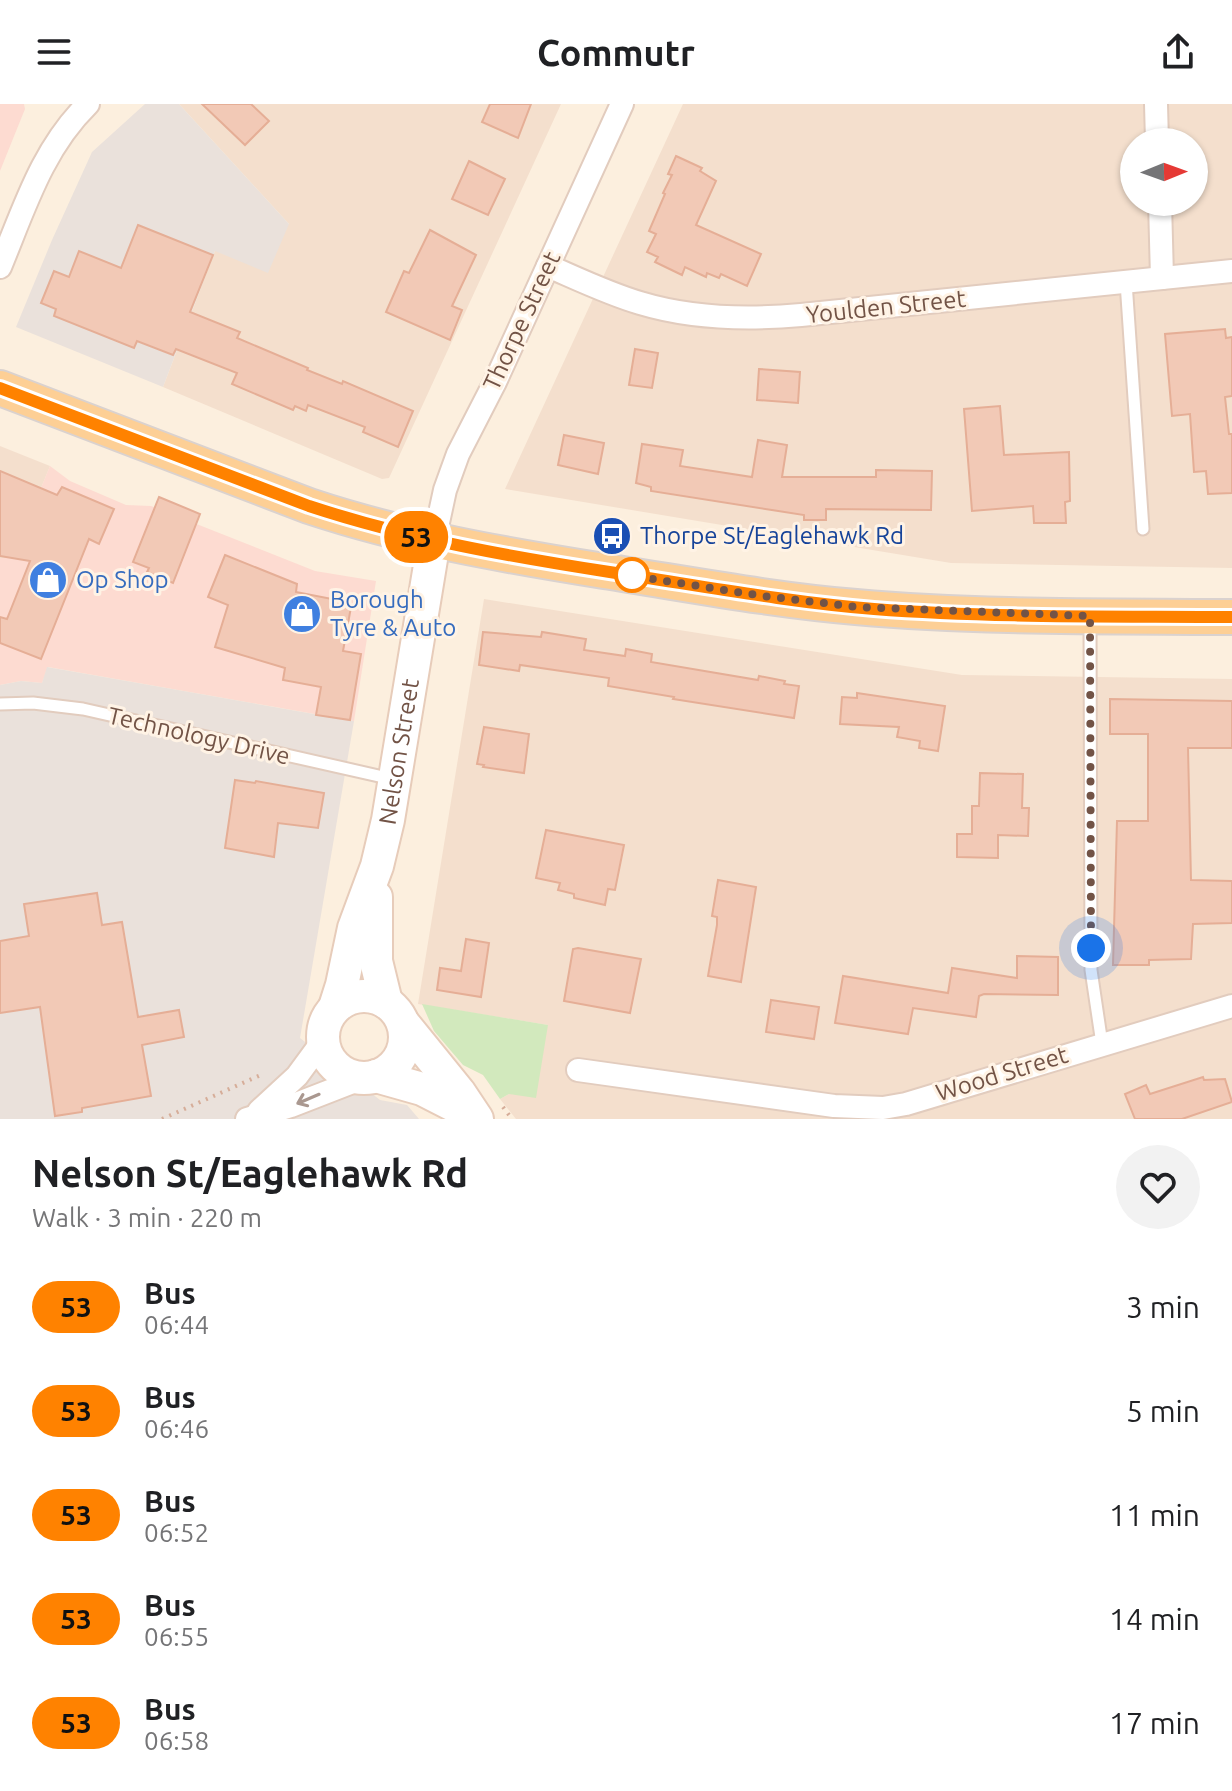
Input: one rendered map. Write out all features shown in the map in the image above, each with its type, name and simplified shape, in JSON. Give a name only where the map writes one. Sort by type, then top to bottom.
[{"type":"main road","points":[[0,388],[277,495],[359,522],[508,556],[822,604],[935,612],[1232,617]]},
{"type":"street","points":[[0,267],[46,159],[64,131],[88,104]]},
{"type":"street","name":"Thorpe Street","points":[[434,541],[454,464],[622,104]]},
{"type":"street","points":[[1156,104],[1157,128]]},
{"type":"street","points":[[1160,216],[1162,278]]},
{"type":"street","name":"Youlden Street","points":[[548,266],[639,303],[691,314],[746,318],[1232,271]]},
{"type":"street","name":"Nelson Street","points":[[335,1007],[354,928],[377,866],[396,780],[434,541]]},
{"type":"street","name":"Nelson Street","points":[[377,866],[375,950],[379,982],[394,1012],[459,1092],[476,1118]]},
{"type":"street","points":[[359,996],[373,997],[394,1012],[405,1036],[398,1061],[388,1070],[250,1118],[312,1059],[322,1042],[327,1019],[335,1007],[359,996]]},
{"type":"street","name":"Wood Street","points":[[578,1070],[834,1106],[883,1108],[906,1104],[1232,1006]]},
{"type":"street","points":[[322,1042],[329,1059],[338,1069],[350,1076],[370,1077]]},
{"type":"street","name":"Nelson Street","points":[[370,1077],[422,1089],[476,1118]]},
{"type":"lane","points":[[1126,282],[1143,529]]},
{"type":"lane","points":[[1090,616],[1091,970],[1102,1044]]},
{"type":"lane","name":"Technology Drive","points":[[0,704],[33,703],[83,709],[396,780]]},
{"type":"path","points":[[162,1119],[271,1070]]},
{"type":"shaded area","points":[[0,104],[24,104],[25,109],[0,171]]},
{"type":"shaded area","points":[[145,104],[179,104],[289,224],[268,273],[215,251],[163,387],[16,327],[92,152]]},
{"type":"shaded area","points":[[179,104],[561,104],[389,478],[382,479],[163,387],[215,251],[289,224]]},
{"type":"shaded area","points":[[683,104],[1232,104],[1232,568],[951,563],[505,489]]},
{"type":"shaded area","points":[[0,446],[50,466],[12,559],[0,558]]},
{"type":"shaded area","points":[[50,466],[70,481],[126,505],[151,506],[315,571],[376,581],[354,721],[48,667],[42,683],[21,681],[0,685],[0,558],[12,558]]},
{"type":"shaded area","points":[[484,599],[962,675],[1232,679],[1232,1119],[516,1119],[500,1099],[509,1094],[548,1025],[418,1004]]},
{"type":"shaded area","points":[[47,667],[354,721],[300,1038],[380,1100],[407,1105],[419,1119],[0,1119],[0,685],[21,681],[42,683]]},
{"type":"green space","points":[[422,1004],[548,1025],[536,1098],[509,1094],[500,1099],[483,1075],[463,1065],[434,1031]]},
{"type":"building","points":[[202,104],[251,104],[269,121],[245,145]]},
{"type":"building","points":[[490,104],[531,104],[518,138],[482,122]]},
{"type":"building","points":[[676,156],[702,168],[700,171],[716,181],[696,225],[761,254],[747,286],[721,274],[719,278],[707,273],[706,277],[685,267],[682,275],[655,262],[658,257],[647,252],[656,234],[649,231],[672,175],[668,174]]},
{"type":"building","points":[[469,161],[505,179],[488,215],[452,199]]},
{"type":"building","points":[[138,225],[213,255],[190,312],[240,332],[237,338],[307,370],[342,384],[343,381],[413,411],[398,447],[363,432],[365,427],[308,405],[306,411],[295,406],[293,410],[232,384],[237,373],[176,349],[173,355],[137,341],[134,348],[54,316],[56,309],[41,303],[54,271],[69,277],[79,251],[121,268]]},
{"type":"building","points":[[430,230],[476,255],[452,306],[462,310],[450,340],[386,312],[404,271],[409,273]]},
{"type":"building","points":[[1225,329],[1226,338],[1232,337],[1232,396],[1225,397],[1229,434],[1232,434],[1232,493],[1208,494],[1206,471],[1194,472],[1190,414],[1172,416],[1165,334]]},
{"type":"building","points":[[635,349],[658,353],[652,388],[629,385]]},
{"type":"building","points":[[759,369],[800,372],[798,403],[757,400]]},
{"type":"building","points":[[1000,406],[1004,455],[1069,452],[1070,501],[1065,502],[1066,523],[1034,523],[1033,506],[972,511],[964,409]]},
{"type":"building","points":[[564,435],[604,443],[598,474],[558,465]]},
{"type":"building","points":[[758,440],[787,445],[782,477],[876,477],[876,470],[932,471],[931,510],[826,509],[826,520],[804,520],[804,515],[651,491],[651,487],[636,483],[642,444],[683,450],[680,466],[752,477]]},
{"type":"building","name":"Op Shop","points":[[0,471],[57,495],[62,487],[114,509],[99,544],[89,539],[41,659],[0,643],[0,617],[7,619],[30,561],[0,556]]},
{"type":"building","points":[[159,497],[200,514],[173,583],[133,562]]},
{"type":"building","points":[[225,555],[297,584],[296,592],[332,599],[331,603],[351,607],[343,651],[361,654],[350,720],[316,715],[321,687],[283,680],[285,668],[215,647],[228,605],[208,597]]},
{"type":"building","points":[[483,632],[541,637],[542,632],[586,639],[584,650],[625,656],[626,649],[652,654],[651,662],[758,680],[759,676],[785,681],[784,684],[799,686],[794,718],[608,686],[609,678],[520,665],[519,671],[479,665]]},
{"type":"building","points":[[857,693],[945,706],[938,751],[919,748],[920,741],[897,737],[899,727],[840,724],[842,697],[857,698]]},
{"type":"building","points":[[1110,699],[1232,701],[1232,748],[1188,748],[1191,880],[1232,881],[1232,923],[1193,924],[1191,959],[1149,960],[1149,965],[1113,965],[1117,821],[1148,821],[1148,734],[1110,734]]},
{"type":"building","points":[[484,727],[529,734],[524,773],[477,764]]},
{"type":"building","points":[[980,773],[1023,774],[1022,808],[1029,808],[1028,836],[998,835],[998,858],[957,857],[957,834],[972,834],[972,806],[979,806]]},
{"type":"building","points":[[235,780],[324,793],[318,828],[278,823],[274,857],[225,848]]},
{"type":"building","points":[[546,830],[624,845],[615,890],[608,889],[605,905],[574,898],[574,894],[558,890],[560,883],[536,878]]},
{"type":"building","points":[[718,880],[756,887],[741,982],[708,976],[717,925],[717,917],[712,916]]},
{"type":"building","points":[[97,893],[102,925],[122,922],[138,1017],[179,1010],[184,1037],[142,1045],[151,1096],[55,1116],[40,1007],[0,1013],[0,941],[29,936],[24,904]]},
{"type":"building","points":[[466,939],[489,943],[481,997],[437,990],[440,968],[461,971]]},
{"type":"building","points":[[573,949],[641,959],[630,1013],[564,1001]]},
{"type":"building","points":[[1017,956],[1058,957],[1058,995],[984,994],[979,996],[976,1017],[913,1008],[908,1034],[835,1023],[843,976],[948,993],[952,968],[1017,978]]},
{"type":"building","points":[[771,1000],[819,1007],[814,1039],[766,1032]]},
{"type":"building","points":[[1203,1077],[1204,1080],[1225,1079],[1232,1102],[1182,1119],[1135,1119],[1125,1094],[1146,1085],[1150,1094]]},
{"type":"bus line","name":"53","points":[[0,388],[309,506],[359,522],[479,551],[822,604],[935,612],[1232,617]]},
{"type":"place","name":"Thorpe St/Eaglehawk Rd","points":[[612,536]]},
{"type":"place","name":"Op Shop","points":[[48,580]]},
{"type":"place","name":"Borough Tyre & Auto","points":[[302,614]]},
{"type":"route","points":[[632,575],[621,574],[822,604],[935,612],[1090,616],[1091,948]]}]
